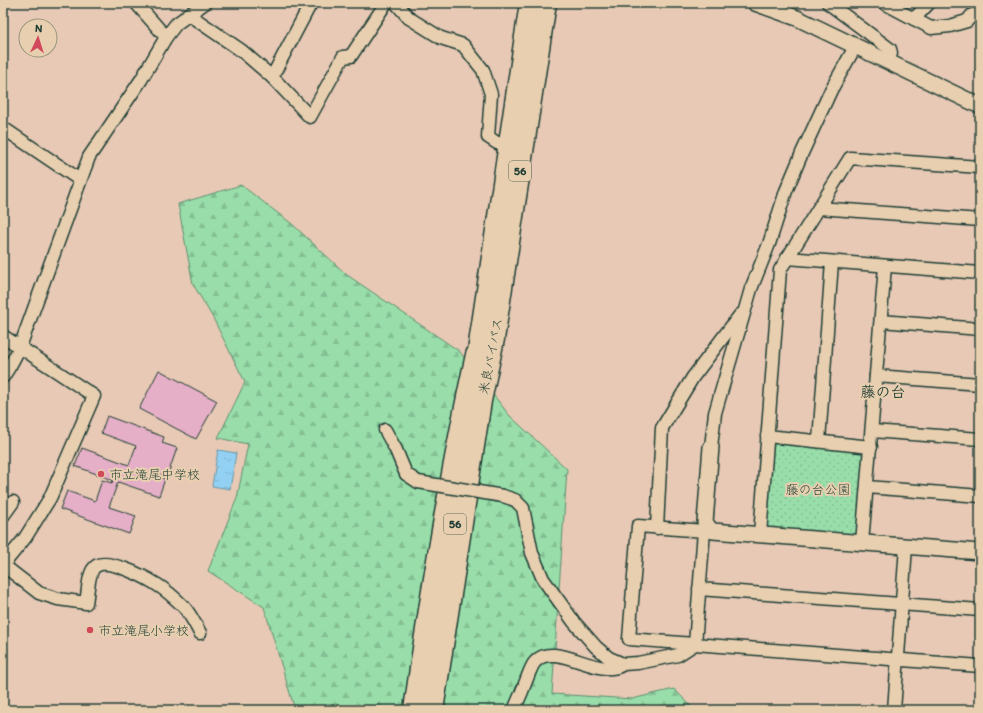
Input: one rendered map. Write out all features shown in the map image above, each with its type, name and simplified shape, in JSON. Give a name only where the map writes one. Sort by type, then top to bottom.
[{"type":"main road","name":"米良バイパス","points":[[517,144],[530,3]]},
{"type":"main road","name":"米良バイパス","points":[[427,710],[464,462],[487,338],[517,144],[546,3]]},
{"type":"main road","name":"米良バイパス","points":[[433,710],[481,401],[487,338]]},
{"type":"main road","points":[[414,710],[425,630],[447,500],[469,386],[487,338]]},
{"type":"main road","points":[[443,710],[453,631],[487,402],[487,338]]},
{"type":"street","points":[[136,3],[166,37]]},
{"type":"street","points":[[3,377],[20,347],[89,157],[141,80],[166,37],[176,24],[205,3]]},
{"type":"street","points":[[272,77],[312,3]]},
{"type":"street","points":[[188,14],[242,51],[272,77],[310,117],[343,57],[351,56],[386,3]]},
{"type":"street","points":[[396,3],[410,18],[441,38],[464,45],[483,70],[491,94],[488,137],[497,143],[517,144]]},
{"type":"street","points":[[755,3],[797,18],[980,106]]},
{"type":"street","points":[[828,3],[890,49],[891,53],[889,62]]},
{"type":"street","points":[[884,3],[931,28],[950,26],[967,21],[972,15],[980,14]]},
{"type":"street","points":[[914,19],[929,3]]},
{"type":"street","points":[[721,532],[710,530],[705,522],[715,413],[750,289],[769,244],[786,190],[831,90],[855,47]]},
{"type":"street","points":[[3,128],[80,180]]},
{"type":"street","points":[[760,535],[780,270],[787,258],[850,158],[980,167]]},
{"type":"street","points":[[819,208],[980,220]]},
{"type":"street","points":[[787,258],[980,273]]},
{"type":"street","points":[[819,441],[832,262]]},
{"type":"street","points":[[862,543],[885,266]]},
{"type":"street","points":[[656,528],[662,428],[693,377],[744,310]]},
{"type":"street","points":[[881,321],[980,329]]},
{"type":"street","points":[[3,336],[94,396],[50,498],[25,538],[3,565],[39,593],[58,599],[86,603],[91,571],[97,565],[105,563],[118,567],[139,575],[156,584],[172,596],[184,607],[200,634]]},
{"type":"street","points":[[876,376],[980,384]]},
{"type":"street","points":[[385,430],[396,450],[406,474],[418,482],[503,496],[515,500],[523,508],[532,553],[543,579],[574,622],[596,647],[609,658],[623,664],[658,660],[678,655],[695,644]]},
{"type":"street","points":[[872,431],[980,439]]},
{"type":"street","points":[[767,436],[870,447]]},
{"type":"street","points":[[867,486],[980,496]]},
{"type":"street","points":[[3,516],[13,502]]},
{"type":"street","points":[[980,552],[638,526],[629,639],[980,666]]},
{"type":"street","points":[[695,644],[704,531]]},
{"type":"street","points":[[894,710],[906,546]]},
{"type":"street","points":[[699,589],[980,610]]},
{"type":"street","points":[[514,710],[534,662],[541,656],[555,655],[603,668],[619,668],[623,664]]},
{"type":"green space","points":[[241,185],[292,224],[347,275],[459,351],[509,415],[567,469],[552,694],[632,699],[674,689],[695,710],[295,710],[264,607],[208,571],[237,498],[248,444],[218,438],[245,382],[213,318],[193,284],[178,204]]},
{"type":"green space","name":"藤の台公園","points":[[777,441],[866,450],[859,532],[853,536],[768,530],[765,525],[771,446]]},
{"type":"water","points":[[218,450],[236,453],[230,489],[212,486]]},
{"type":"building","points":[[159,370],[217,401],[196,439],[139,409]]},
{"type":"building","points":[[107,416],[164,437],[162,443],[177,448],[167,477],[152,471],[151,474],[165,479],[159,496],[118,482],[109,507],[136,516],[129,534],[60,509],[67,491],[95,501],[102,480],[112,483],[113,480],[75,466],[82,448],[129,465],[136,446],[101,433]]},
{"type":"place","name":"市立滝尾中学校","points":[[101,474]]},
{"type":"place","name":"市立滝尾小学校","points":[[90,630]]},
{"type":"district","name":"藤の台","points":[[883,392]]}]
